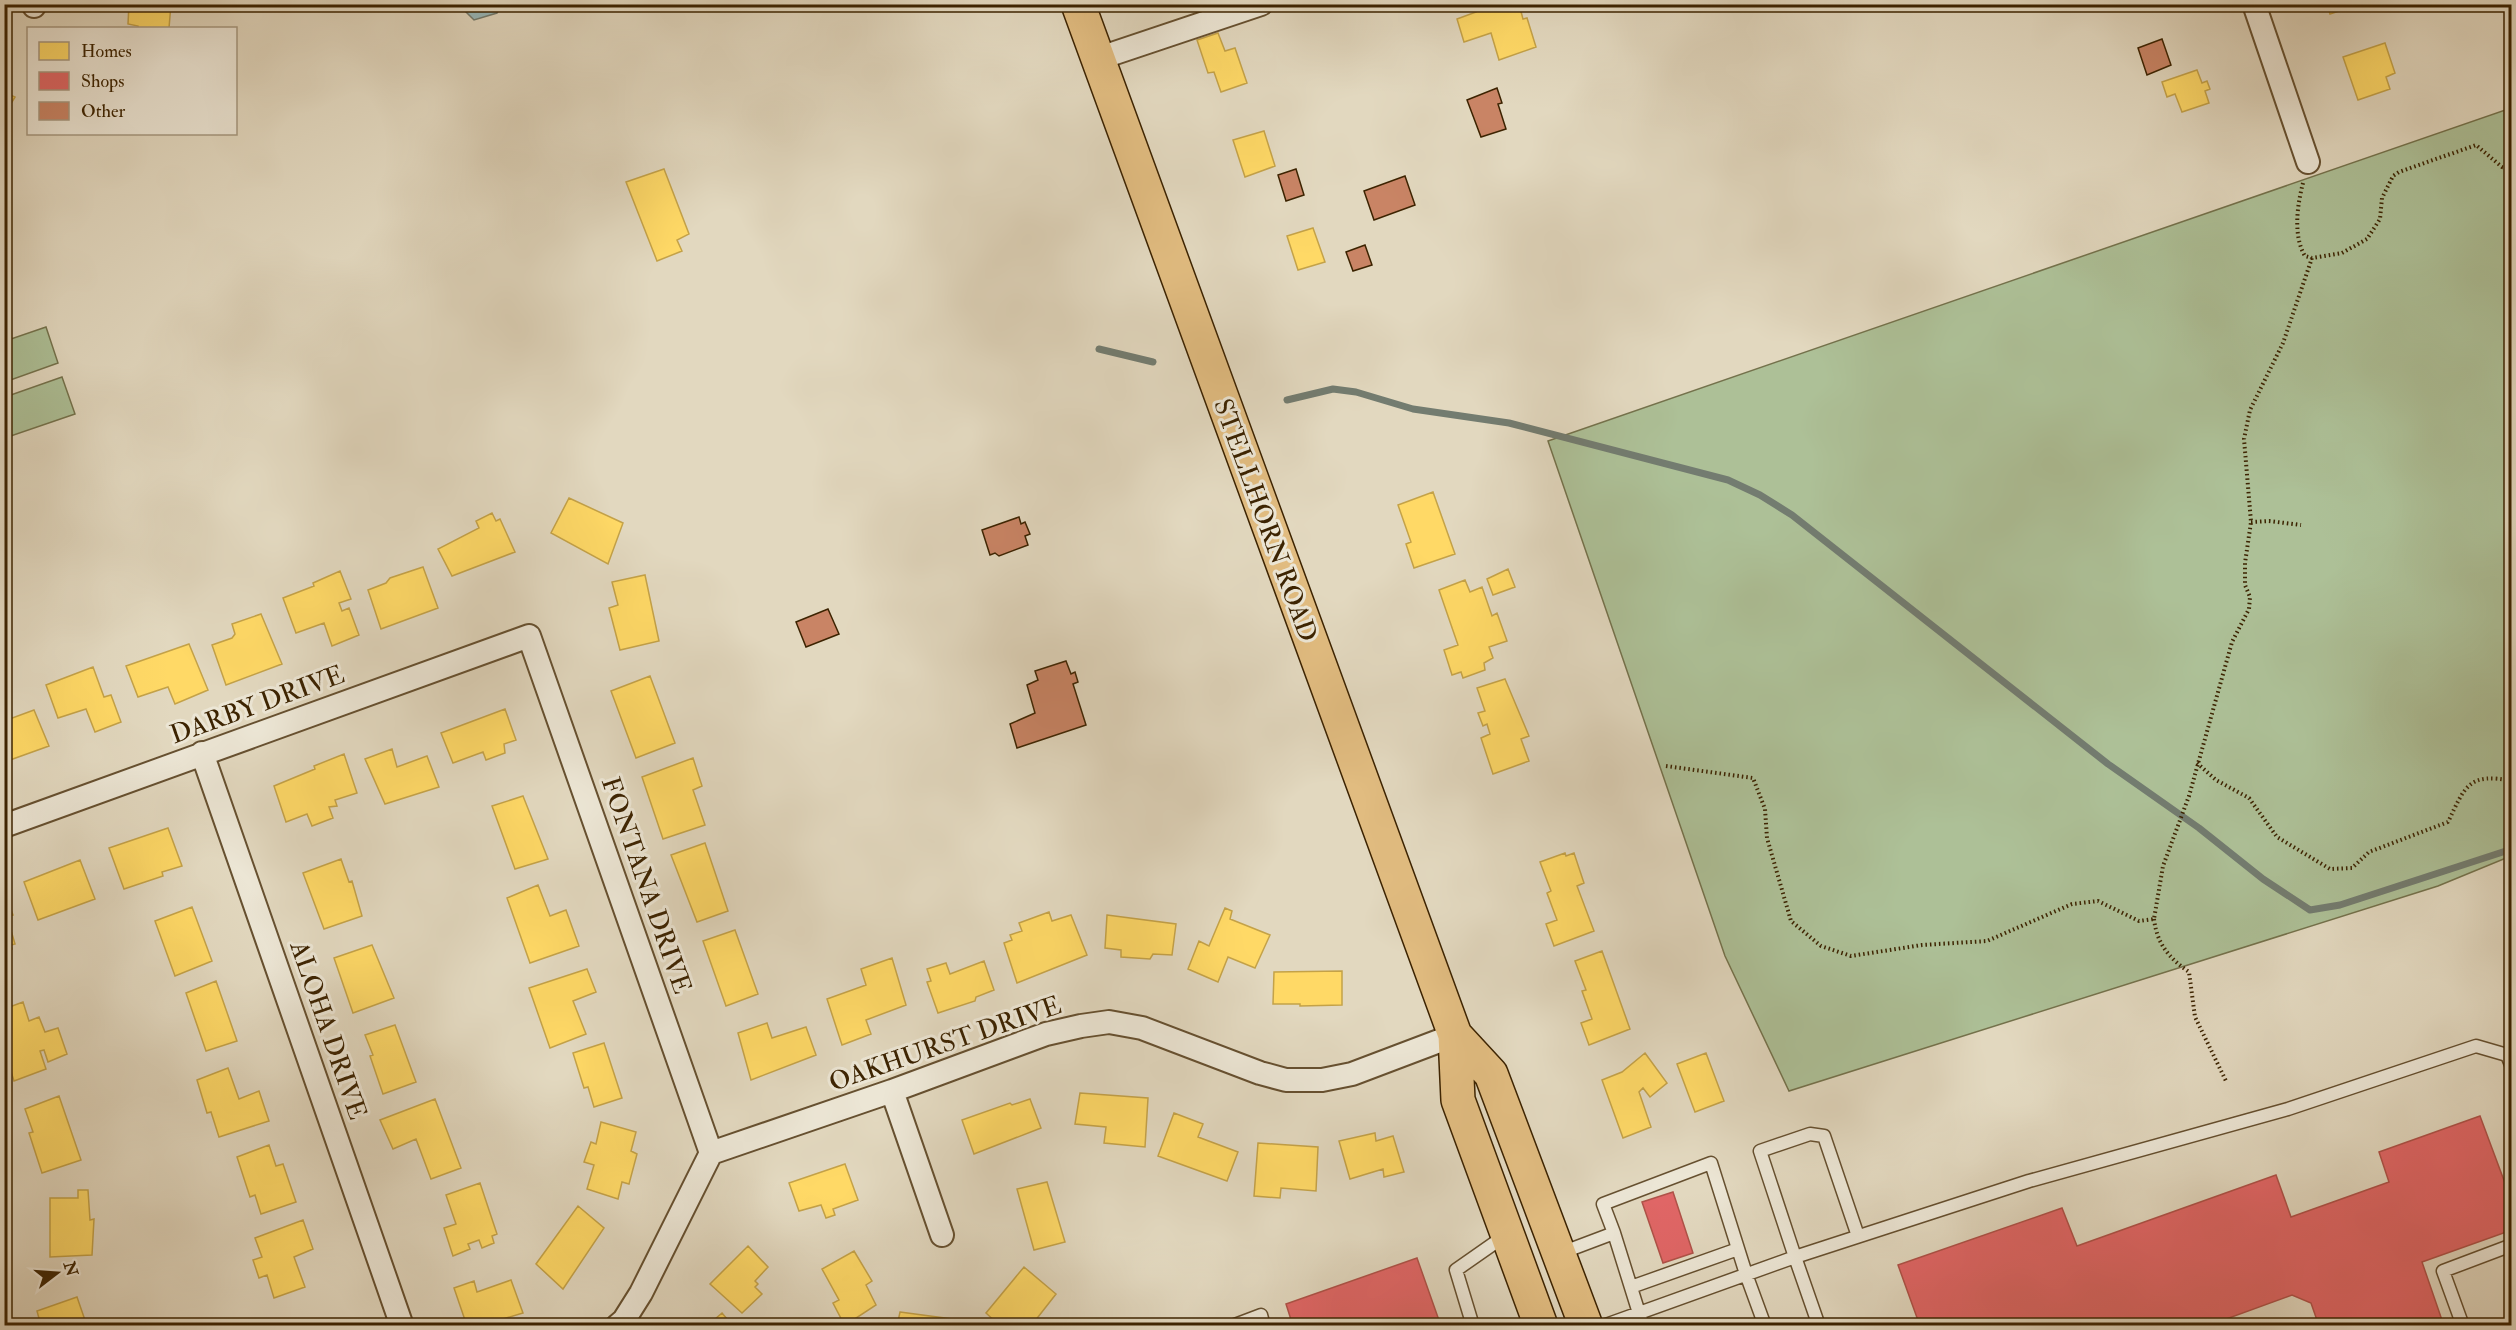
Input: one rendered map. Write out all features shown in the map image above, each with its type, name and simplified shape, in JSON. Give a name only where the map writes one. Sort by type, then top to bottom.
[{"type":"main road","name":"STELLHORN ROAD","points":[[1078,4],[1455,1035],[1458,1100],[1541,1326]]},
{"type":"main road","name":"STELLHORN ROAD","points":[[1455,1035],[1491,1074],[1586,1326]]},
{"type":"street","points":[[1097,59],[1261,4]]},
{"type":"street","points":[[2254,4],[2308,162]]},
{"type":"street","name":"DARBY DRIVE","points":[[4,825],[529,636]]},
{"type":"street","name":"FONTANA DRIVE","points":[[529,636],[711,1153]]},
{"type":"street","name":"ALOHA DRIVE","points":[[202,753],[402,1326]]},
{"type":"street","name":"OAKHURST DRIVE","points":[[711,1153],[892,1091],[1046,1034],[1109,1022],[1142,1028],[1260,1073],[1286,1080],[1322,1080],[1352,1074],[1455,1035]]},
{"type":"street","points":[[892,1091],[942,1235]]},
{"type":"street","points":[[617,1326],[624,1320],[641,1293],[711,1153]]},
{"type":"lane","points":[[1603,1326],[1638,1311],[1795,1257],[2029,1181],[2288,1109],[2476,1046],[2507,1055],[2511,1067]]},
{"type":"lane","points":[[1819,1326],[1760,1151],[1810,1134],[1824,1136],[1858,1236]]},
{"type":"lane","points":[[1643,1326],[1604,1204],[1711,1163],[1765,1326]]},
{"type":"lane","points":[[1560,1253],[1614,1233]]},
{"type":"lane","points":[[1473,1326],[1456,1270],[1507,1234]]},
{"type":"lane","points":[[2463,1326],[2443,1271],[2511,1248]]},
{"type":"lane","points":[[1631,1287],[1738,1249]]},
{"type":"lane","points":[[1232,1326],[1261,1315],[1264,1326]]},
{"type":"path","points":[[2300,196],[2298,245],[2305,256],[2312,258],[2342,253],[2367,239],[2380,219],[2382,198],[2393,176],[2399,172],[2476,146],[2502,167],[2511,169]]},
{"type":"path","points":[[2226,1082],[2194,1017],[2189,972],[2164,950],[2156,936],[2154,919],[2163,866],[2174,831],[2189,796],[2232,642],[2249,609],[2250,597],[2245,585],[2245,563],[2251,522],[2244,439],[2250,410],[2283,343],[2312,258]]},
{"type":"path","points":[[2251,522],[2269,521],[2301,525]]},
{"type":"path","points":[[2197,763],[2216,780],[2249,798],[2277,837],[2330,869],[2352,868],[2369,852],[2448,822],[2468,785],[2489,776],[2511,782]]},
{"type":"path","points":[[1665,766],[1753,778],[1765,809],[1767,838],[1791,921],[1821,946],[1851,956],[1922,945],[1987,941],[2072,904],[2098,901],[2139,921],[2154,919]]},
{"type":"green space","points":[[2511,108],[2511,856],[2438,886],[1789,1091],[1725,956],[1548,441]]},
{"type":"green space","points":[[46,327],[58,363],[5,382],[5,341]]},
{"type":"green space","points":[[62,377],[75,414],[5,438],[5,397]]},
{"type":"water","points":[[467,5],[499,5],[500,8],[497,13],[474,20],[465,11]]},
{"type":"building: Homes","points":[[129,4],[171,4],[169,27],[138,27],[128,24]]},
{"type":"building: Homes","points":[[1474,4],[1519,4],[1523,19],[1527,18],[1536,47],[1499,60],[1491,33],[1464,42],[1457,19],[1476,12]]},
{"type":"building: Homes","points":[[2327,4],[2360,4],[2330,14]]},
{"type":"building: Homes","points":[[1218,33],[1225,51],[1235,48],[1247,83],[1221,92],[1214,72],[1208,73],[1197,40]]},
{"type":"building: Homes","points":[[2385,43],[2395,73],[2386,77],[2390,89],[2358,100],[2343,57]]},
{"type":"building: Homes","points":[[2197,70],[2202,83],[2207,81],[2210,89],[2205,91],[2209,103],[2182,112],[2175,94],[2167,97],[2162,82]]},
{"type":"building: Homes","points":[[4,92],[15,97],[4,115]]},
{"type":"building: Homes","points":[[1264,131],[1275,166],[1245,177],[1233,140]]},
{"type":"building: Homes","points":[[664,169],[689,234],[677,240],[682,251],[657,261],[626,182]]},
{"type":"building: Homes","points":[[1313,228],[1325,262],[1298,270],[1287,236]]},
{"type":"building: Homes","points":[[1433,492],[1455,554],[1414,568],[1406,544],[1411,542],[1398,505]]},
{"type":"building: Homes","points":[[569,498],[623,523],[608,564],[551,533]]},
{"type":"building: Homes","points":[[492,513],[496,521],[500,519],[515,552],[452,576],[438,549],[479,528],[476,521]]},
{"type":"building: Homes","points":[[423,567],[438,608],[381,629],[368,590],[386,583],[390,578]]},
{"type":"building: Homes","points":[[1508,569],[1515,587],[1493,595],[1487,579]]},
{"type":"building: Homes","points":[[340,571],[351,599],[339,603],[342,611],[349,608],[359,635],[332,646],[324,623],[296,633],[283,598],[314,586],[313,583]]},
{"type":"building: Homes","points":[[645,575],[659,641],[620,650],[609,608],[618,605],[612,582]]},
{"type":"building: Homes","points":[[1465,580],[1470,592],[1482,587],[1492,616],[1497,613],[1507,641],[1489,647],[1493,658],[1484,663],[1485,670],[1463,678],[1461,672],[1452,675],[1444,650],[1458,645],[1439,590]]},
{"type":"building: Homes","points":[[261,614],[282,664],[226,685],[212,645],[232,638],[235,634],[232,624]]},
{"type":"building: Homes","points":[[189,644],[208,690],[175,704],[168,687],[138,697],[126,666]]},
{"type":"building: Homes","points":[[93,667],[104,697],[111,695],[121,722],[95,732],[86,709],[58,718],[46,685]]},
{"type":"building: Homes","points":[[650,676],[675,743],[636,758],[611,691]]},
{"type":"building: Homes","points":[[1505,679],[1529,736],[1521,739],[1529,761],[1493,774],[1481,738],[1490,734],[1487,724],[1483,726],[1478,713],[1485,711],[1477,688]]},
{"type":"building: Homes","points":[[505,709],[516,740],[504,744],[505,753],[486,760],[483,752],[453,763],[441,733]]},
{"type":"building: Homes","points":[[34,710],[49,746],[10,760],[7,753],[4,754],[4,721]]},
{"type":"building: Homes","points":[[392,749],[397,767],[427,756],[439,787],[385,804],[365,759]]},
{"type":"building: Homes","points":[[344,754],[357,793],[335,800],[337,806],[329,807],[333,818],[312,826],[307,814],[286,822],[274,786]]},
{"type":"building: Homes","points":[[693,758],[702,786],[693,790],[705,825],[663,839],[642,777]]},
{"type":"building: Homes","points":[[523,796],[548,859],[515,869],[492,806]]},
{"type":"building: Homes","points":[[168,828],[182,866],[162,872],[163,876],[124,889],[109,848]]},
{"type":"building: Homes","points":[[705,843],[728,911],[697,922],[671,855]]},
{"type":"building: Homes","points":[[1565,853],[1566,856],[1574,853],[1584,883],[1577,886],[1594,931],[1554,946],[1546,924],[1557,920],[1547,893],[1551,891],[1540,862]]},
{"type":"building: Homes","points":[[341,859],[349,882],[352,881],[362,916],[324,929],[303,873]]},
{"type":"building: Homes","points":[[80,860],[95,899],[38,920],[24,882]]},
{"type":"building: Homes","points":[[538,885],[550,916],[566,910],[579,946],[530,963],[507,898]]},
{"type":"building: Homes","points":[[4,891],[13,915],[7,917],[15,944],[11,945],[12,949],[4,952]]},
{"type":"building: Homes","points":[[192,907],[212,961],[175,976],[155,921]]},
{"type":"building: Homes","points":[[1225,908],[1232,911],[1230,919],[1270,935],[1255,968],[1228,957],[1218,982],[1188,969],[1199,941],[1209,946]]},
{"type":"building: Homes","points":[[1049,912],[1052,921],[1071,915],[1087,955],[1017,983],[1004,943],[1012,940],[1010,935],[1022,931],[1019,923]]},
{"type":"building: Homes","points":[[1107,915],[1176,924],[1172,955],[1153,954],[1150,959],[1121,957],[1121,950],[1105,948]]},
{"type":"building: Homes","points":[[735,930],[758,994],[726,1006],[703,941]]},
{"type":"building: Homes","points":[[372,945],[394,998],[353,1013],[334,958]]},
{"type":"building: Homes","points":[[1602,951],[1630,1029],[1589,1045],[1581,1023],[1592,1019],[1582,991],[1586,990],[1575,961]]},
{"type":"building: Homes","points":[[892,958],[906,1005],[866,1020],[871,1034],[842,1045],[827,999],[866,985],[861,969]]},
{"type":"building: Homes","points":[[984,961],[994,990],[976,997],[975,1001],[938,1013],[927,982],[931,981],[927,969],[946,963],[950,974]]},
{"type":"building: Homes","points":[[587,969],[596,992],[573,1001],[586,1034],[550,1048],[529,988]]},
{"type":"building: Homes","points":[[1342,971],[1342,1005],[1273,1004],[1274,972]]},
{"type":"building: Homes","points":[[216,981],[237,1041],[206,1051],[186,993]]},
{"type":"building: Homes","points":[[23,1002],[29,1021],[39,1017],[45,1032],[58,1028],[67,1054],[48,1062],[44,1050],[40,1051],[46,1069],[14,1081],[8,1062],[4,1064],[4,1009]]},
{"type":"building: Homes","points":[[767,1023],[772,1038],[806,1027],[816,1055],[751,1080],[738,1033]]},
{"type":"building: Homes","points":[[395,1025],[416,1082],[383,1094],[370,1056],[373,1055],[365,1035]]},
{"type":"building: Homes","points":[[604,1043],[622,1098],[594,1107],[588,1087],[584,1088],[573,1053]]},
{"type":"building: Homes","points":[[1645,1053],[1667,1083],[1650,1097],[1643,1088],[1639,1092],[1651,1127],[1623,1138],[1602,1080],[1622,1072]]},
{"type":"building: Homes","points":[[1706,1053],[1724,1101],[1695,1112],[1677,1064]]},
{"type":"building: Homes","points":[[228,1068],[239,1099],[259,1091],[269,1121],[219,1137],[211,1112],[207,1113],[197,1080]]},
{"type":"building: Homes","points":[[1080,1093],[1148,1098],[1145,1147],[1104,1143],[1106,1127],[1075,1124]]},
{"type":"building: Homes","points":[[59,1096],[81,1160],[42,1173],[29,1133],[33,1132],[25,1109]]},
{"type":"building: Homes","points":[[435,1099],[461,1168],[431,1179],[416,1139],[393,1149],[380,1120]]},
{"type":"building: Homes","points":[[1030,1099],[1041,1128],[974,1154],[962,1120],[1010,1103],[1012,1105]]},
{"type":"building: Homes","points":[[1174,1113],[1203,1124],[1198,1137],[1238,1152],[1227,1181],[1158,1156]]},
{"type":"building: Homes","points":[[601,1122],[636,1132],[631,1151],[637,1154],[629,1184],[622,1182],[618,1199],[587,1189],[594,1165],[584,1162],[591,1142],[596,1144]]},
{"type":"building: Homes","points":[[1375,1133],[1376,1141],[1393,1136],[1404,1172],[1384,1177],[1383,1169],[1350,1179],[1339,1141]]},
{"type":"building: Homes","points":[[1258,1143],[1318,1147],[1316,1191],[1281,1188],[1280,1198],[1254,1196]]},
{"type":"building: Homes","points":[[269,1145],[276,1166],[283,1164],[296,1202],[261,1214],[255,1195],[250,1197],[237,1157]]},
{"type":"building: Homes","points":[[845,1164],[858,1200],[833,1209],[835,1215],[826,1218],[821,1205],[799,1211],[789,1183]]},
{"type":"building: Homes","points":[[1047,1182],[1065,1242],[1034,1250],[1017,1189]]},
{"type":"building: Homes","points":[[480,1183],[497,1234],[492,1236],[494,1243],[482,1248],[479,1240],[468,1244],[470,1249],[453,1256],[444,1228],[456,1224],[446,1195]]},
{"type":"building: Homes","points":[[78,1190],[88,1190],[90,1220],[94,1219],[92,1255],[50,1257],[50,1198],[78,1198]]},
{"type":"building: Homes","points":[[578,1206],[604,1228],[563,1289],[536,1264]]},
{"type":"building: Homes","points":[[303,1220],[313,1249],[294,1257],[305,1287],[274,1298],[267,1275],[259,1278],[253,1260],[262,1257],[255,1238]]},
{"type":"building: Homes","points":[[748,1246],[768,1267],[755,1281],[758,1284],[755,1287],[762,1294],[742,1313],[710,1284]]},
{"type":"building: Homes","points":[[854,1251],[872,1281],[866,1285],[876,1305],[853,1320],[856,1322],[845,1326],[833,1303],[839,1300],[822,1269]]},
{"type":"building: Homes","points":[[1024,1267],[1056,1294],[1031,1326],[1000,1326],[986,1313]]},
{"type":"building: Homes","points":[[511,1280],[523,1313],[503,1319],[505,1326],[467,1326],[454,1288],[474,1281],[477,1292]]},
{"type":"building: Homes","points":[[77,1297],[87,1326],[41,1326],[37,1311]]},
{"type":"building: Homes","points":[[900,1312],[967,1321],[966,1326],[897,1326]]},
{"type":"building: Homes","points":[[722,1313],[733,1326],[707,1326]]},
{"type":"building: Shops","points":[[2480,1116],[2512,1202],[2512,1230],[2422,1262],[2444,1326],[2319,1326],[2311,1303],[2292,1295],[2207,1326],[1920,1326],[1898,1265],[2062,1208],[2077,1246],[2276,1175],[2291,1217],[2389,1182],[2379,1152]]},
{"type":"building: Shops","points":[[1673,1192],[1693,1253],[1663,1263],[1642,1202]]},
{"type":"building: Shops","points":[[1417,1258],[1441,1326],[1293,1326],[1286,1304]]},
{"type":"building: Other","points":[[2162,39],[2171,65],[2147,75],[2138,48]]},
{"type":"building: Other","points":[[1497,88],[1502,103],[1498,104],[1506,129],[1481,137],[1467,100]]},
{"type":"building: Other","points":[[1296,169],[1304,195],[1286,201],[1278,175]]},
{"type":"building: Other","points":[[1405,176],[1415,205],[1374,220],[1364,191]]},
{"type":"building: Other","points":[[1365,245],[1372,265],[1353,271],[1346,252]]},
{"type":"building: Other","points":[[1019,517],[1021,524],[1025,522],[1030,534],[1025,536],[1028,545],[999,556],[995,553],[990,555],[982,530]]},
{"type":"building: Other","points":[[828,609],[839,634],[806,647],[796,622]]},
{"type":"building: Other","points":[[1066,661],[1071,674],[1075,672],[1078,682],[1073,684],[1086,725],[1017,748],[1010,724],[1035,713],[1027,685],[1038,680],[1035,671]]},
{"type":"waterway","points":[[1099,349],[1153,362]]},
{"type":"waterway","points":[[1287,400],[1333,389],[1356,392],[1413,409],[1509,423],[1728,480],[1760,495],[1792,515],[2108,764],[2199,828],[2263,879],[2310,910],[2340,905],[2512,849]]}]
